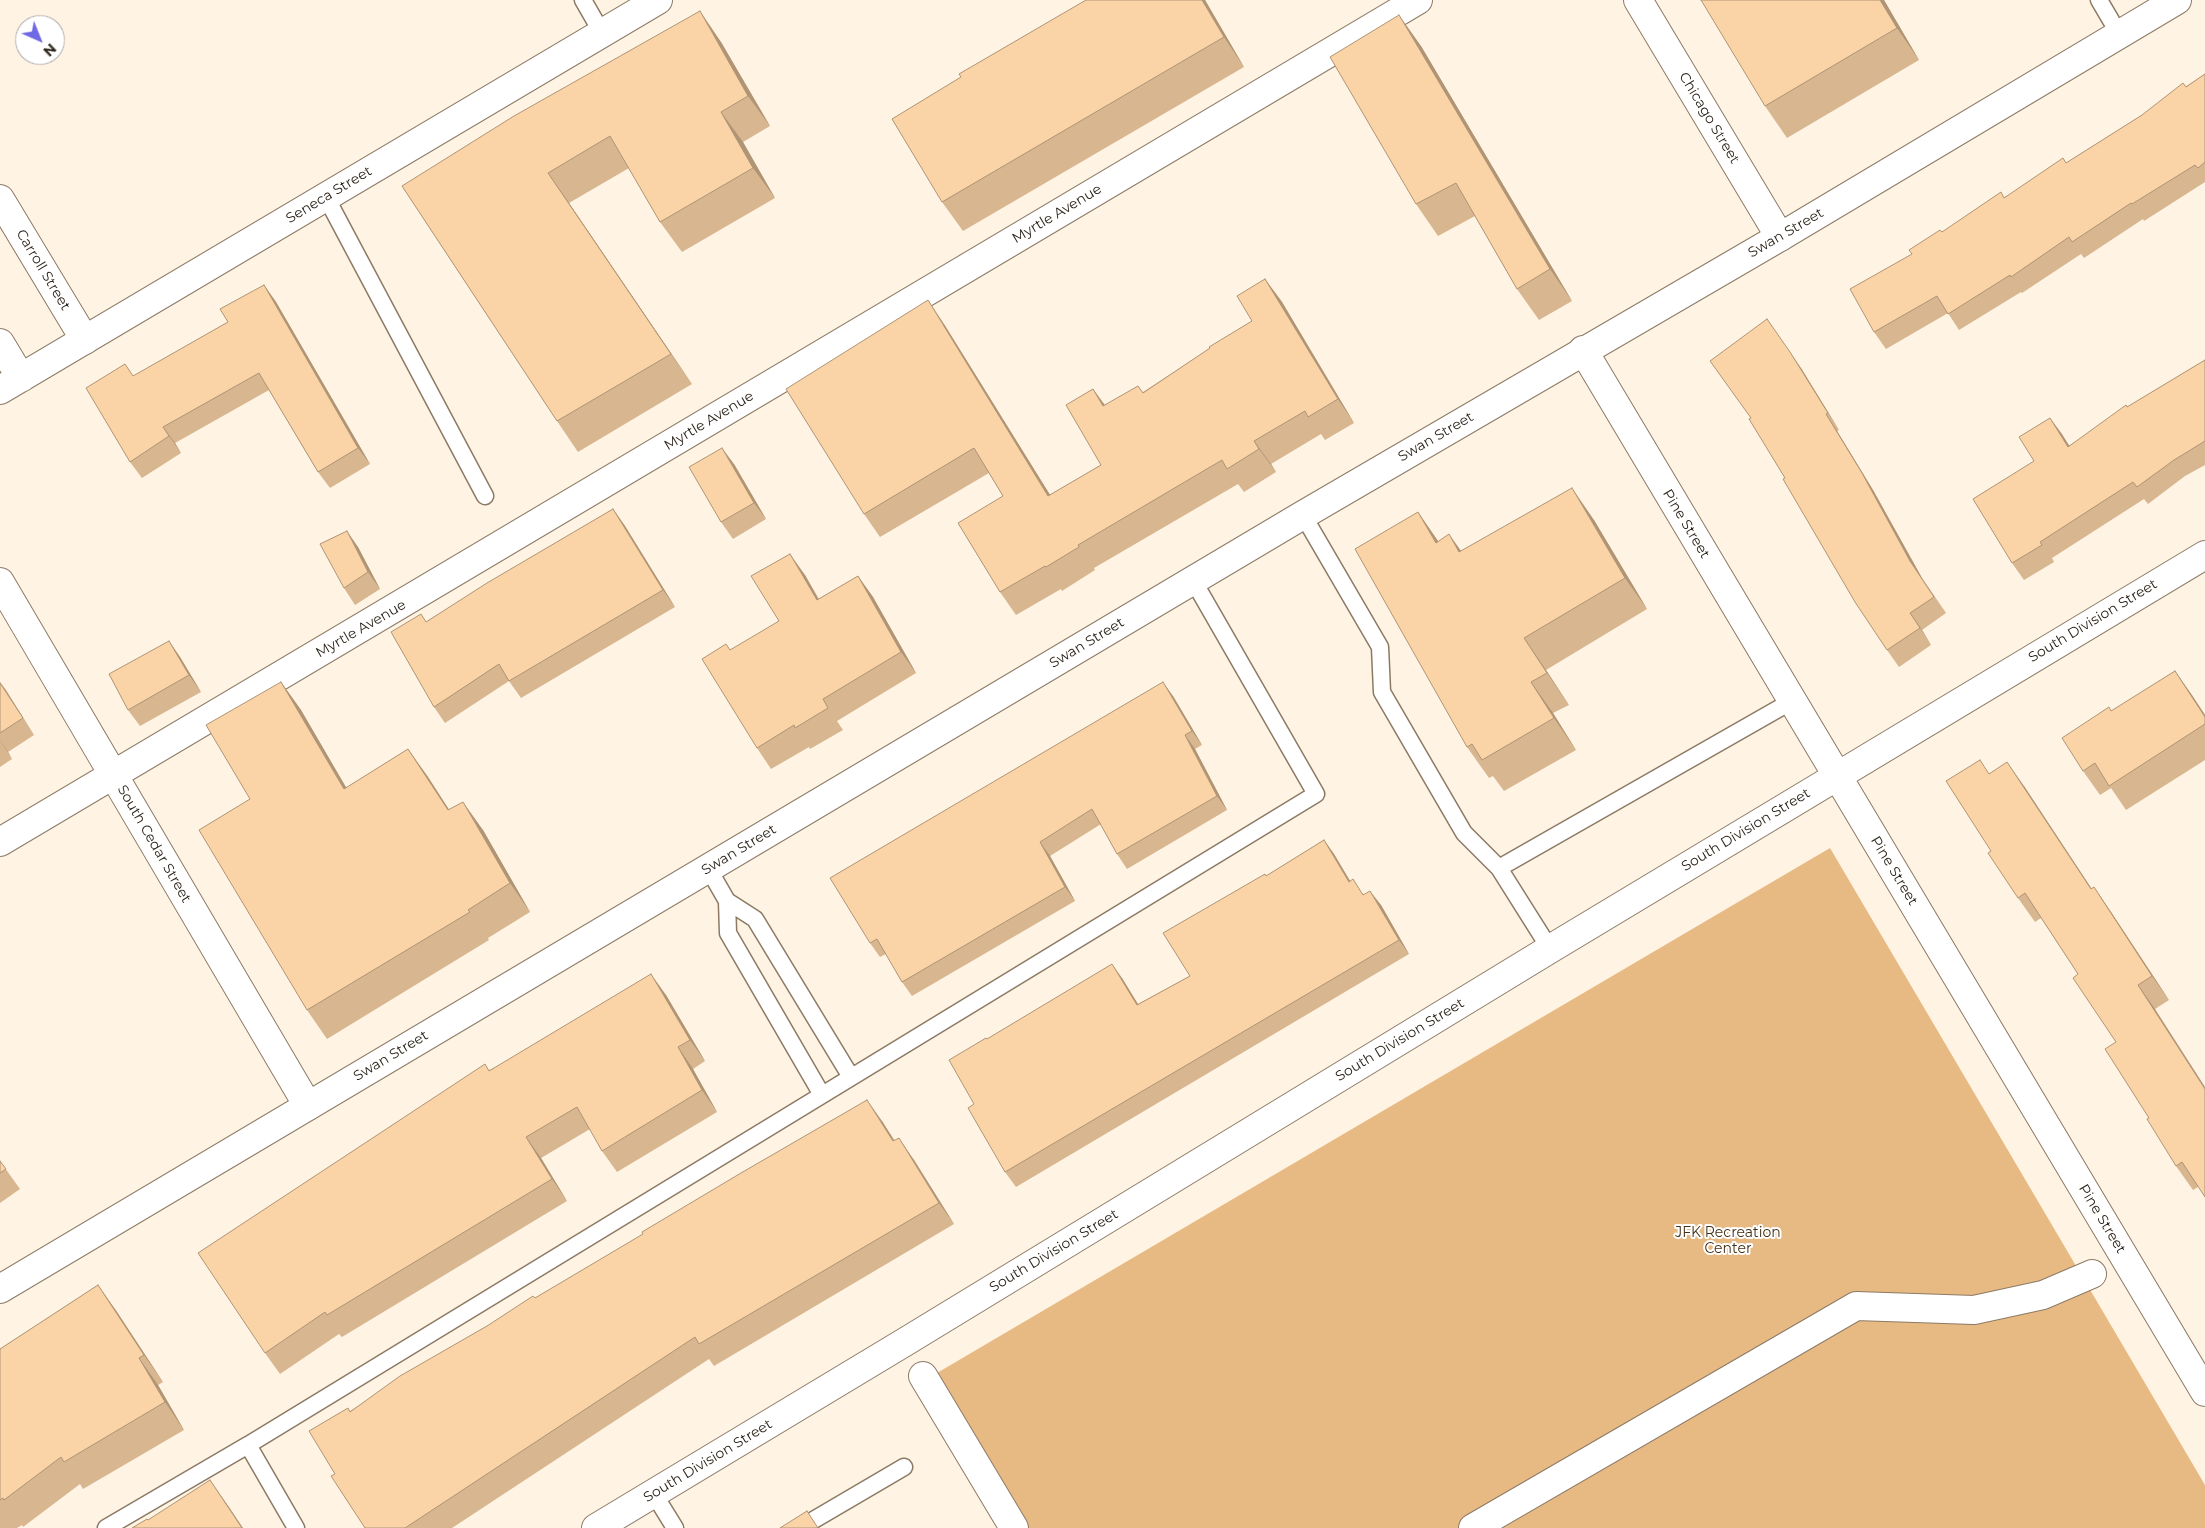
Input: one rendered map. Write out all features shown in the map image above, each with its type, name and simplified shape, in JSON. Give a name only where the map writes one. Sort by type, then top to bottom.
[{"type":"street","name":"Seneca Street","points":[[10,384],[658,0]]},
{"type":"street","name":"Myrtle Avenue","points":[[0,842],[1418,0]]},
{"type":"street","name":"Chicago Street","points":[[1638,0],[1780,237]]},
{"type":"street","name":"Swan Street","points":[[0,1289],[1193,580],[1583,350],[1780,237],[2177,0]]},
{"type":"street","name":"Carroll Street","points":[[0,199],[85,340]]},
{"type":"street","points":[[0,343],[10,384]]},
{"type":"street","name":"Pine Street","points":[[1583,350],[2205,1392]]},
{"type":"street","name":"South Division Street","points":[[596,1528],[2205,554]]},
{"type":"street","name":"South Cedar Street","points":[[0,582],[308,1106]]},
{"type":"street","points":[[1473,1528],[1856,1306],[1974,1310],[2043,1295],[2092,1274]]},
{"type":"street","points":[[922,1376],[1014,1528]]},
{"type":"lane","points":[[583,0],[602,33]]},
{"type":"lane","points":[[2099,0],[2119,34]]},
{"type":"lane","points":[[326,197],[485,496]]},
{"type":"lane","points":[[1303,515],[1380,647],[1382,692],[1464,833],[1499,868],[1550,949]]},
{"type":"lane","points":[[106,1528],[248,1445],[1316,794],[1193,580]]},
{"type":"lane","points":[[1499,868],[1792,701]]},
{"type":"lane","points":[[708,868],[726,901],[728,933],[822,1095]]},
{"type":"lane","points":[[726,901],[756,919],[851,1078]]},
{"type":"lane","points":[[248,1445],[296,1528]]},
{"type":"lane","points":[[800,1528],[904,1467]]},
{"type":"lane","points":[[654,1494],[675,1528]]},
{"type":"green space","name":"JFK Recreation Center","points":[[1830,848],[2205,1485],[2205,1528],[1029,1528],[937,1373]]},
{"type":"building","points":[[1086,0],[1202,0],[1224,37],[942,202],[892,119],[961,77],[959,74]]},
{"type":"building","points":[[1701,0],[1880,0],[1897,28],[1765,106]]},
{"type":"building","points":[[700,11],[748,96],[721,112],[753,168],[660,222],[610,136],[548,173],[671,354],[557,421],[402,186],[514,116]]},
{"type":"building","points":[[1399,15],[1550,269],[1517,289],[1456,183],[1416,204],[1330,57]]},
{"type":"building","points":[[2205,74],[2205,162],[2198,168],[2195,165],[2131,203],[2072,242],[2069,237],[2011,277],[2010,275],[1948,314],[1937,296],[1874,332],[1850,289],[1912,254],[1909,250],[1940,230],[1942,232],[2001,192],[2004,198],[2063,158],[2066,163],[2142,115],[2183,83],[2186,87]]},
{"type":"building","points":[[1265,279],[1338,399],[1308,417],[1305,411],[1254,441],[1259,449],[1227,469],[1222,460],[1078,545],[1079,547],[1046,567],[1000,592],[958,523],[1003,496],[974,448],[864,514],[786,389],[928,300],[1048,496],[1101,465],[1066,405],[1093,389],[1103,406],[1138,386],[1143,393],[1209,347],[1252,321],[1237,296]]},
{"type":"building","points":[[264,285],[358,448],[318,472],[259,373],[163,427],[169,436],[130,462],[86,388],[125,364],[133,376],[228,322],[220,309]]},
{"type":"building","points":[[1767,319],[1828,413],[1826,414],[1862,473],[1910,561],[1934,597],[1910,613],[1920,628],[1887,650],[1855,602],[1783,479],[1785,478],[1749,419],[1751,418],[1710,361]]},
{"type":"building","points":[[2205,360],[2205,441],[2174,460],[2137,487],[2133,482],[2040,542],[2042,545],[2012,563],[1973,499],[2034,461],[2019,437],[2050,418],[2068,447],[2126,405],[2127,407]]},
{"type":"building","points":[[722,448],[754,503],[721,522],[689,467]]},
{"type":"building","points":[[1572,488],[1625,578],[1524,638],[1547,673],[1531,682],[1554,718],[1482,760],[1472,744],[1467,747],[1355,549],[1418,512],[1436,543],[1449,534],[1459,552]]},
{"type":"building","points":[[613,509],[663,590],[509,681],[499,664],[434,707],[391,632],[421,614],[426,622],[487,583]]},
{"type":"building","points":[[347,531],[368,572],[344,588],[320,544]]},
{"type":"building","points":[[790,554],[817,600],[858,576],[901,652],[823,699],[828,708],[795,728],[794,725],[757,748],[702,659],[726,644],[730,650],[779,621],[751,576]]},
{"type":"building","points":[[169,641],[189,675],[128,710],[109,674]]},
{"type":"building","points":[[2175,671],[2205,717],[2205,724],[2109,786],[2095,763],[2083,771],[2062,738],[2109,707],[2111,711]]},
{"type":"building","points":[[281,682],[344,789],[408,749],[448,810],[463,802],[510,883],[468,910],[470,912],[307,1010],[199,830],[250,799],[206,725]]},
{"type":"building","points":[[1163,682],[1192,731],[1185,735],[1217,796],[1117,854],[1092,809],[1040,842],[1065,887],[902,982],[877,939],[870,943],[830,878]]},
{"type":"building","points":[[0,683],[23,718],[0,733]]},
{"type":"building","points":[[1980,760],[1989,774],[2007,762],[2091,889],[2094,887],[2152,976],[2138,985],[2205,1089],[2205,1197],[2182,1162],[2176,1166],[2147,1119],[2149,1118],[2105,1049],[2116,1042],[2073,978],[2078,974],[2025,893],[2018,898],[1988,853],[1991,851],[1946,781]]},
{"type":"building","points":[[1324,840],[1349,882],[1353,879],[1363,895],[1370,891],[1399,940],[1005,1172],[968,1108],[974,1104],[949,1060],[1112,964],[1137,1005],[1190,976],[1163,933],[1265,874],[1266,876]]},
{"type":"building","points":[[651,974],[690,1040],[678,1047],[702,1090],[602,1151],[577,1107],[526,1137],[552,1179],[327,1315],[325,1312],[265,1353],[198,1253],[485,1064],[489,1071]]},
{"type":"building","points":[[867,1100],[893,1141],[899,1138],[939,1203],[699,1344],[695,1337],[405,1528],[365,1528],[331,1476],[335,1474],[309,1431],[348,1408],[350,1412],[400,1376],[487,1326],[533,1296],[535,1298],[643,1234],[642,1232]]},
{"type":"building","points":[[0,1161],[6,1169],[0,1173]]},
{"type":"building","points":[[98,1285],[144,1355],[139,1358],[165,1402],[64,1462],[61,1457],[4,1500],[3,1498],[0,1500],[0,1349]]},
{"type":"building","points":[[210,1480],[242,1528],[132,1528],[148,1520]]},
{"type":"building","points":[[807,1511],[818,1528],[780,1528]]}]
